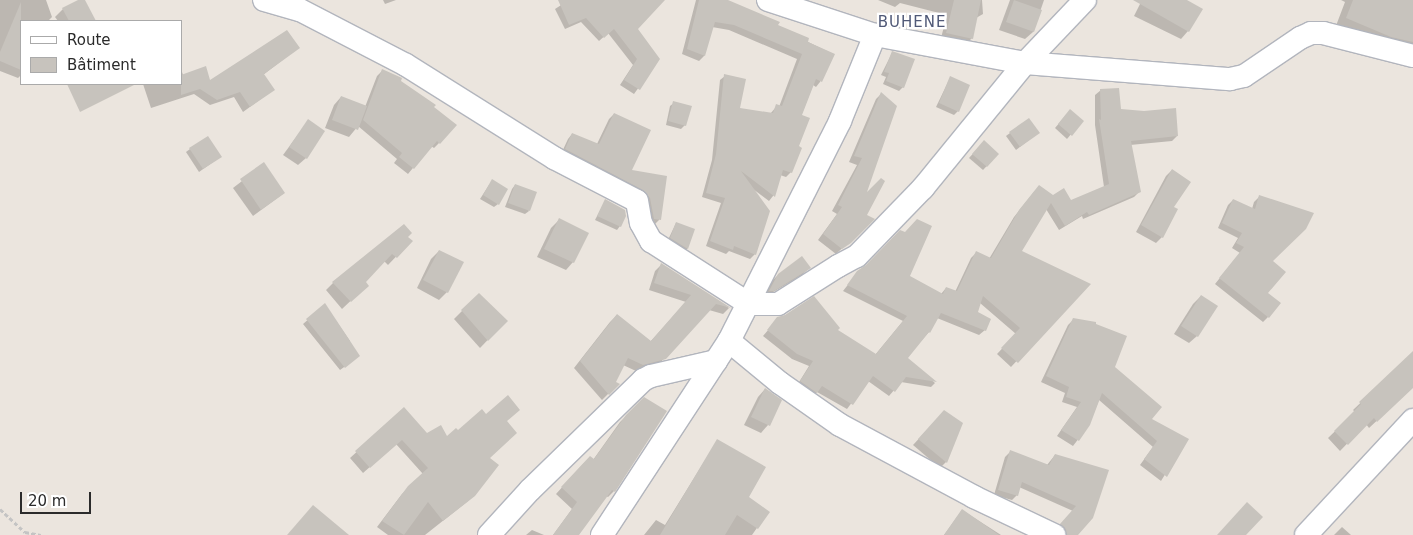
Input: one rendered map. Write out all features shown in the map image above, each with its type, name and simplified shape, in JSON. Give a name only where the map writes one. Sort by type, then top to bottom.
[{"type":"street","points":[[264,0],[300,10],[406,66],[554,158],[637,201],[641,222],[651,241],[748,304],[778,304],[857,256],[923,188],[1025,63],[1085,0]]},
{"type":"street","points":[[768,0],[876,35],[1025,63],[1230,78],[1244,76],[1300,38],[1311,33],[1323,33],[1413,56]]},
{"type":"street","points":[[602,535],[729,341],[840,121],[876,35]]},
{"type":"street","points":[[729,341],[780,383],[840,425],[974,497],[1054,535]]},
{"type":"street","points":[[489,535],[530,490],[643,380],[651,376],[716,361]]},
{"type":"street","points":[[1306,535],[1413,420]]},
{"type":"path","points":[[0,509],[26,532],[41,535]]},
{"type":"building","points":[[78,0],[85,0],[95,20],[68,20],[62,8]]},
{"type":"building","points":[[558,0],[665,0],[638,29],[660,59],[640,90],[624,80],[637,59],[614,29],[604,38],[586,18],[569,25]]},
{"type":"building","points":[[699,0],[728,0],[780,22],[778,25],[809,38],[808,42],[835,54],[822,82],[816,79],[802,115],[810,118],[799,146],[802,148],[792,173],[783,170],[775,197],[741,171],[770,211],[756,255],[734,246],[733,250],[710,241],[725,198],[706,193],[716,154],[724,74],[746,79],[740,108],[773,113],[776,104],[782,106],[802,54],[734,25],[715,22],[705,56],[687,49]]},
{"type":"building","points":[[954,0],[981,0],[973,39],[946,33]]},
{"type":"building","points":[[1014,0],[1042,10],[1034,32],[1006,22]]},
{"type":"building","points":[[1133,0],[1187,0],[1203,9],[1189,32]]},
{"type":"building","points":[[1353,0],[1413,0],[1413,42],[1391,37],[1346,18]]},
{"type":"building","points":[[21,2],[20,70],[0,61],[0,52]]},
{"type":"building","points":[[287,30],[300,48],[264,74],[275,90],[250,107],[240,92],[217,100],[200,89],[181,95],[182,75],[206,66],[210,80]]},
{"type":"building","points":[[892,51],[915,59],[904,88],[886,81],[889,73],[884,72]]},
{"type":"building","points":[[382,69],[402,78],[401,81],[436,105],[434,107],[457,125],[440,144],[437,141],[414,169],[399,157],[402,153],[363,120]]},
{"type":"building","points":[[950,76],[970,85],[959,112],[939,103]]},
{"type":"building","points":[[67,85],[134,85],[80,112]]},
{"type":"building","points":[[1119,88],[1121,109],[1144,111],[1176,108],[1178,136],[1131,141],[1141,192],[1089,215],[1087,212],[1065,226],[1051,203],[1022,251],[1091,284],[1018,363],[1001,348],[1020,328],[983,296],[978,312],[991,319],[986,331],[941,313],[930,333],[908,358],[937,382],[906,377],[895,392],[873,376],[853,405],[822,386],[817,393],[800,381],[813,361],[797,354],[767,330],[777,317],[785,315],[814,296],[840,328],[838,330],[876,354],[907,316],[847,285],[857,271],[866,265],[900,230],[905,232],[917,219],[932,226],[910,276],[943,294],[946,287],[957,291],[976,251],[991,258],[1019,210],[1039,185],[1053,195],[1064,188],[1071,200],[1109,184],[1099,119],[1101,120],[1100,89]]},
{"type":"building","points":[[881,92],[897,106],[867,192],[881,178],[885,181],[867,215],[875,219],[851,243],[842,249],[823,234],[842,207],[838,205],[862,158],[854,156]]},
{"type":"building","points":[[341,96],[367,106],[358,130],[332,120]]},
{"type":"building","points":[[673,101],[692,106],[686,126],[668,121]]},
{"type":"building","points":[[1070,109],[1084,121],[1072,136],[1058,124]]},
{"type":"building","points":[[614,113],[651,130],[632,170],[667,176],[661,220],[654,219],[650,198],[643,190],[565,149],[572,133],[599,144]]},
{"type":"building","points":[[1029,118],[1040,133],[1020,147],[1009,132]]},
{"type":"building","points":[[308,119],[325,131],[307,159],[289,147]]},
{"type":"building","points":[[208,136],[222,157],[203,169],[189,148]]},
{"type":"building","points":[[984,140],[999,154],[987,167],[972,154]]},
{"type":"building","points":[[264,162],[285,193],[261,210],[240,179]]},
{"type":"building","points":[[1172,169],[1191,182],[1174,207],[1178,209],[1163,238],[1141,225]]},
{"type":"building","points":[[492,179],[508,189],[499,205],[483,195]]},
{"type":"building","points":[[515,184],[537,192],[530,211],[508,203]]},
{"type":"building","points":[[1259,195],[1314,213],[1306,229],[1273,261],[1286,272],[1268,293],[1281,303],[1269,318],[1219,278],[1244,247],[1236,243],[1242,233],[1222,223],[1233,199],[1255,209]]},
{"type":"building","points":[[605,199],[625,210],[626,216],[621,227],[597,216]]},
{"type":"building","points":[[559,218],[589,233],[574,263],[544,249]]},
{"type":"building","points":[[676,222],[695,229],[688,249],[670,238]]},
{"type":"building","points":[[404,224],[412,233],[408,237],[413,241],[397,258],[392,254],[366,282],[369,286],[351,302],[332,282]]},
{"type":"building","points":[[439,250],[464,262],[448,293],[423,280]]},
{"type":"building","points":[[802,256],[811,268],[774,291],[769,291],[778,274]]},
{"type":"building","points":[[661,263],[731,308],[716,304],[666,359],[643,365],[628,358],[616,382],[620,384],[609,395],[580,361],[617,314],[651,341],[691,295],[654,283]]},
{"type":"building","points":[[479,293],[508,321],[488,341],[461,310]]},
{"type":"building","points":[[1201,295],[1218,306],[1198,337],[1181,326]]},
{"type":"building","points":[[325,303],[360,356],[345,368],[306,319]]},
{"type":"building","points":[[1073,318],[1096,322],[1096,324],[1127,336],[1115,367],[1162,407],[1152,419],[1189,439],[1167,477],[1144,459],[1157,441],[1102,393],[1090,425],[1079,441],[1061,430],[1081,402],[1066,397],[1069,387],[1046,376]]},
{"type":"building","points":[[1413,351],[1413,388],[1377,422],[1374,418],[1348,445],[1334,431],[1361,404],[1359,402]]},
{"type":"building","points":[[765,388],[782,400],[770,426],[751,417]]},
{"type":"building","points":[[508,395],[520,410],[507,421],[517,433],[490,458],[499,465],[475,496],[443,521],[428,502],[404,535],[382,521],[408,486],[428,468],[402,440],[370,468],[355,451],[404,407],[427,433],[441,425],[447,436],[456,428],[458,430],[482,409],[486,414]]},
{"type":"building","points":[[644,397],[667,411],[615,492],[612,490],[579,535],[553,535],[577,502],[561,487],[590,456],[594,459],[626,415]]},
{"type":"building","points":[[944,410],[963,423],[947,463],[918,439]]},
{"type":"building","points":[[717,439],[766,467],[749,497],[770,512],[758,529],[737,515],[725,535],[660,535]]},
{"type":"building","points":[[1010,450],[1049,465],[1055,454],[1109,470],[1093,518],[1078,535],[1067,535],[1065,528],[1060,524],[1076,506],[1022,482],[1018,496],[998,490]]},
{"type":"building","points":[[1247,502],[1263,517],[1246,535],[1217,535]]},
{"type":"building","points":[[313,505],[349,535],[287,535]]},
{"type":"building","points":[[962,509],[999,535],[944,535]]},
{"type":"district","name":"BUHENE","points":[[912,23]]}]
